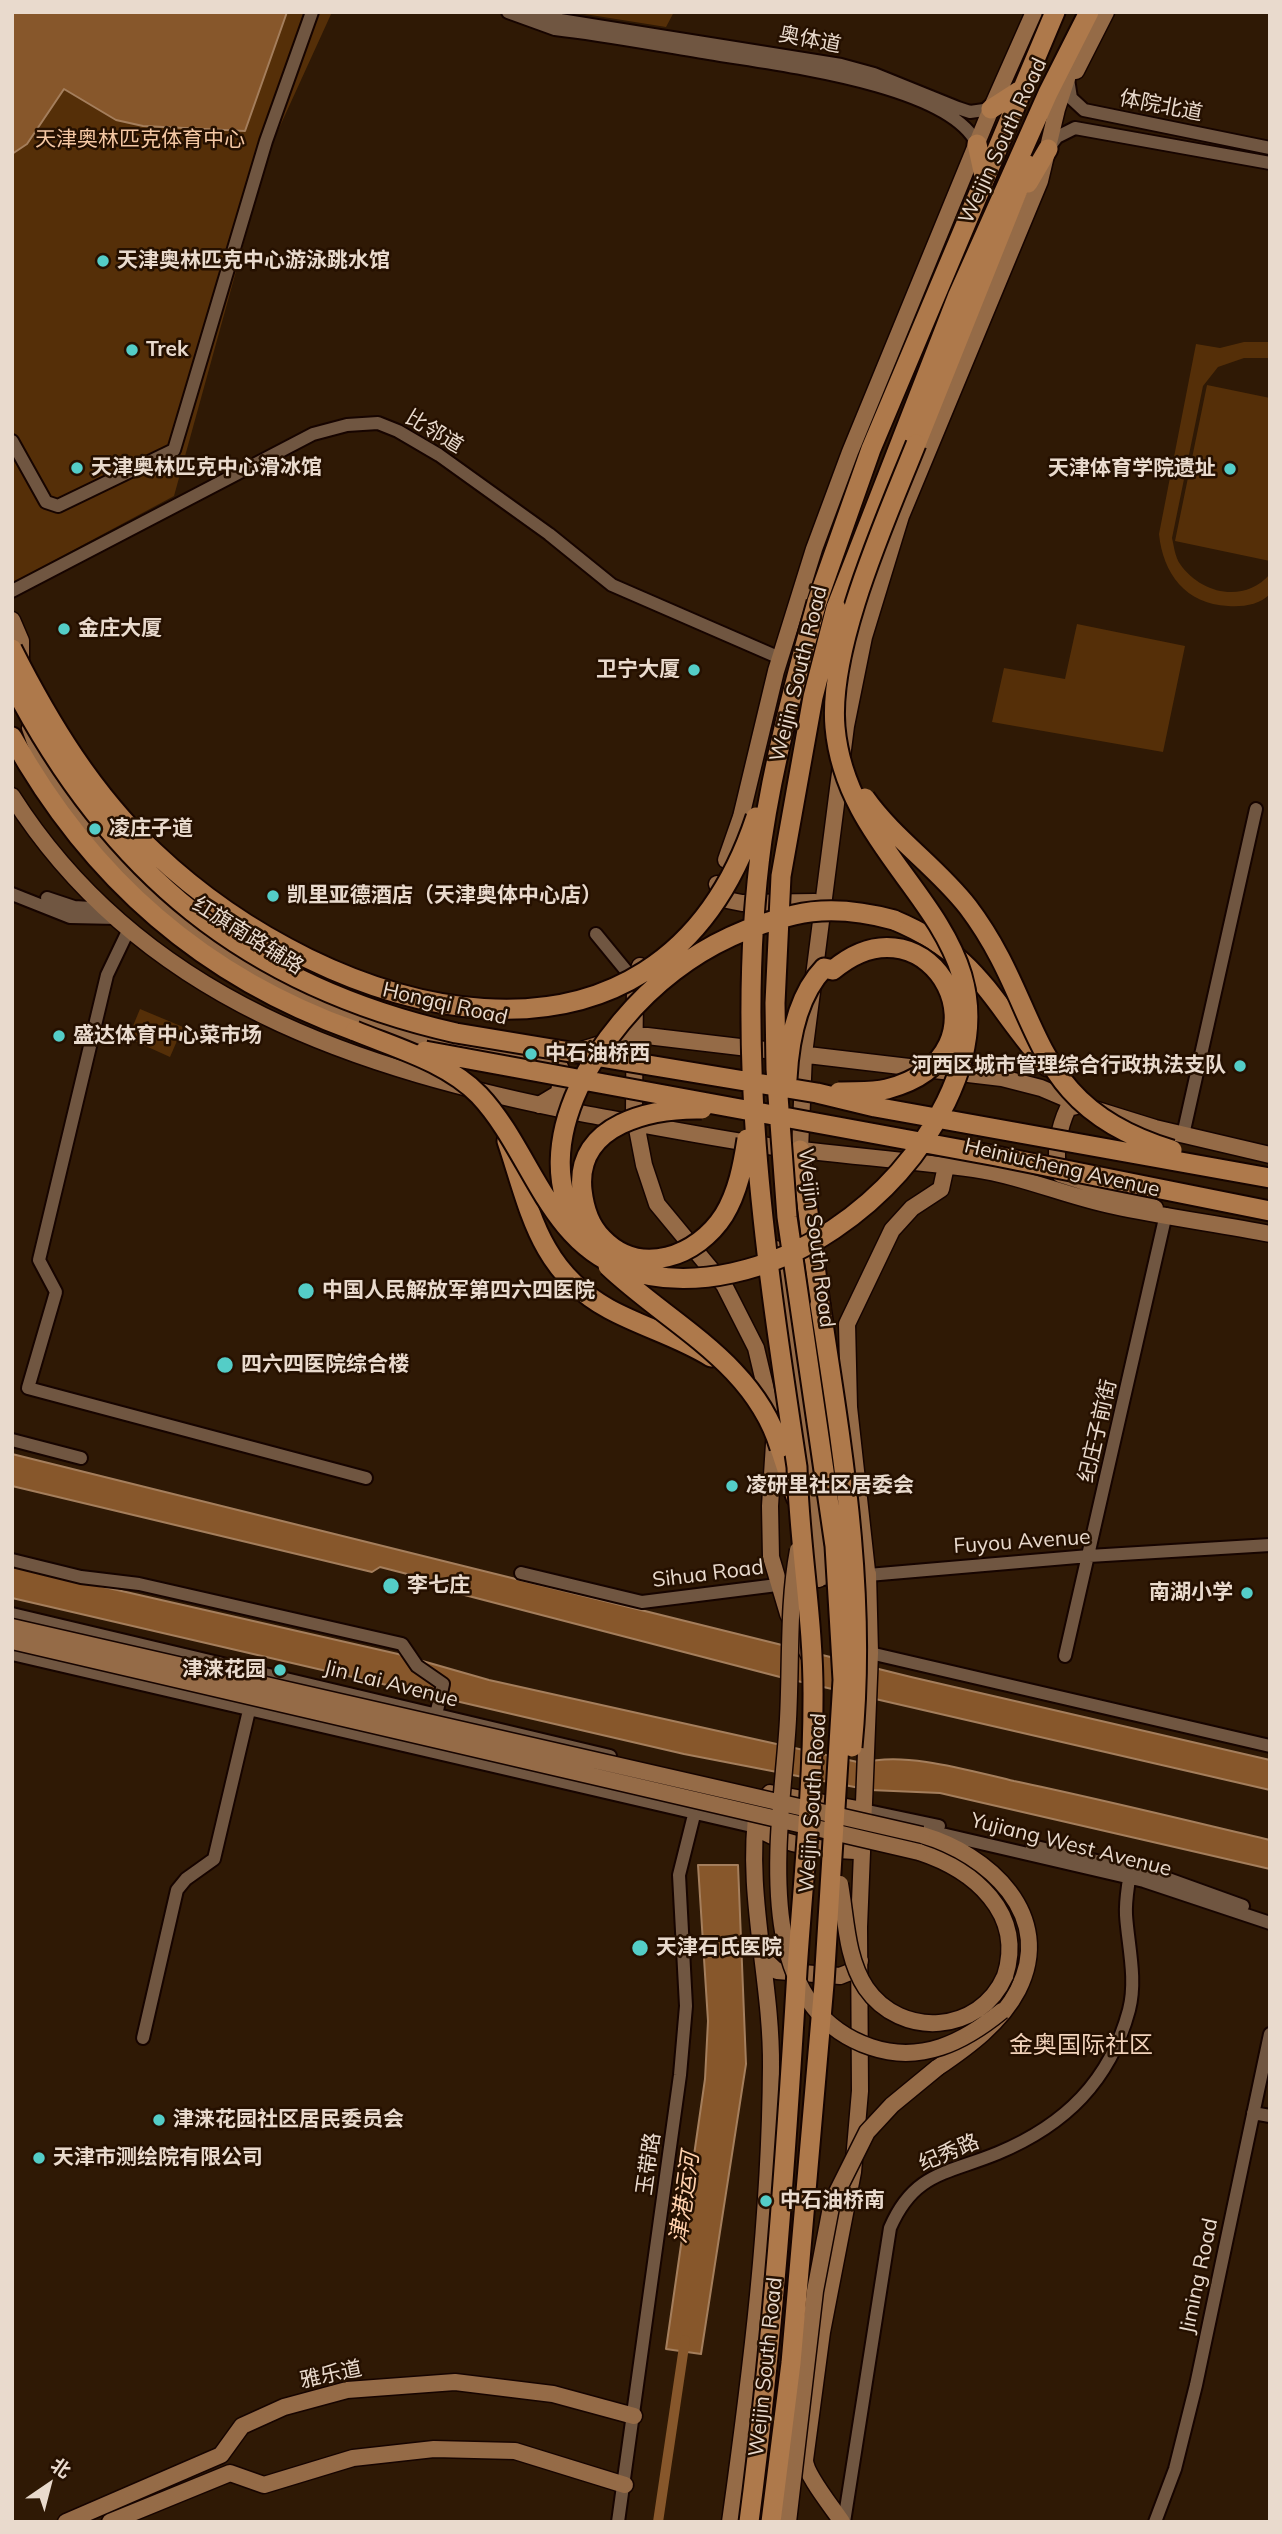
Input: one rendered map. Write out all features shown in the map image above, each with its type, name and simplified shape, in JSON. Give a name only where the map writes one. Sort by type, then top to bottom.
[{"type":"highway","name":"Weijin South Road","points":[[749,2522],[769,2356],[813,1730],[811,1607],[801,1533],[804,1503],[747,1107],[754,941],[762,839],[774,770],[871,449],[1055,12]]},
{"type":"highway","points":[[12,737],[58,812],[94,857],[154,917],[223,967],[268,993],[314,1016],[455,1075],[482,1098],[540,1190],[575,1237],[619,1267],[664,1278],[695,1279],[726,1274],[797,1250],[867,1205],[904,1169],[936,1122],[962,1062],[968,1037],[967,994],[953,946],[861,812],[846,783],[839,751],[835,695],[849,627],[872,556],[1015,205],[1086,18]]},
{"type":"highway","name":"Weijin South Road","points":[[771,2522],[832,1980],[842,1708],[841,1631],[834,1534],[774,1143],[775,1016],[781,876],[826,605],[958,295],[1048,93],[1086,18]]},
{"type":"highway","points":[[991,109],[1020,90]]},
{"type":"highway","points":[[977,144],[984,176]]},
{"type":"highway","points":[[1015,205],[1048,149]]},
{"type":"highway","points":[[12,649],[81,770],[142,868]]},
{"type":"highway","name":"Hongqi Road","points":[[12,683],[76,791],[142,868],[216,930],[278,968],[338,998],[411,1023],[817,1093],[1000,1130]]},
{"type":"highway","points":[[839,751],[874,811],[969,909],[998,956],[1054,1084]]},
{"type":"highway","points":[[81,770],[130,828],[168,865],[269,938],[323,966],[371,983],[440,1003],[502,1011],[560,1006],[593,997],[637,977],[669,954],[706,917],[727,886],[749,839],[774,770]]},
{"type":"highway","points":[[804,1503],[768,1418],[730,1369],[683,1324],[637,1292],[594,1251],[577,1227],[563,1182],[561,1164],[564,1130],[582,1078],[622,1021],[655,986],[706,950],[772,921],[809,912],[870,913],[911,927],[952,951],[989,988],[1054,1084],[1088,1109],[1120,1129],[1222,1168]]},
{"type":"highway","points":[[774,1143],[791,1040],[808,988],[824,968],[832,970],[853,955],[878,948],[907,951],[932,965],[947,983],[955,1005],[954,1031],[942,1056],[925,1072],[885,1090],[817,1093]]},
{"type":"highway","points":[[355,1031],[437,1054],[747,1107]]},
{"type":"highway","points":[[747,1107],[734,1193],[724,1216],[704,1238],[681,1254],[656,1259],[624,1253],[600,1236],[587,1213],[582,1185],[586,1162],[606,1132],[628,1120],[651,1113],[747,1107]]},
{"type":"highway","name":"Heiniucheng Avenue","points":[[747,1107],[1270,1211]]},
{"type":"highway","points":[[502,1127],[536,1229],[551,1259],[571,1282],[609,1309],[688,1344],[730,1369]]},
{"type":"highway","name":"Heiniucheng Avenue","points":[[1000,1130],[1270,1178]]},
{"type":"highway","points":[[800,1150],[848,1493],[859,1639],[858,1687],[832,1980]]},
{"type":"main road","points":[[814,1794],[821,1682],[778,1585],[770,1536],[775,1428],[756,1348],[724,1285],[657,1204],[636,1131],[635,968],[689,920],[717,881],[741,817],[780,658],[814,549],[850,452],[991,109],[1034,12]]},
{"type":"main road","points":[[1066,86],[1106,12]]},
{"type":"main road","points":[[800,1150],[804,1054],[846,726],[864,637],[878,586],[925,457],[1040,181],[1086,18]]},
{"type":"main road","name":"红旗南路辅路","points":[[12,620],[21,642],[26,715],[34,739],[71,806],[116,862],[174,915],[222,949],[314,1001],[387,1029],[475,1049],[547,1060],[635,1035]]},
{"type":"main road","points":[[12,796],[50,848],[118,919],[167,961],[226,997],[323,1044],[376,1063],[539,1105],[556,1098],[561,1088],[560,1066],[547,1060]]},
{"type":"main road","points":[[717,881],[718,893],[722,899],[742,903],[798,905],[812,903],[826,894]]},
{"type":"main road","points":[[376,1063],[387,1029]]},
{"type":"main road","points":[[635,1035],[1054,1084],[1081,1105],[1183,1135],[1270,1155]]},
{"type":"main road","points":[[1018,1177],[1044,1173],[1055,1116],[1054,1084]]},
{"type":"main road","name":"Heiniucheng Avenue","points":[[539,1105],[560,1109],[575,1118],[636,1131],[676,1130],[774,1143],[800,1150],[947,1166],[1018,1177],[1112,1206],[1270,1234]]},
{"type":"main road","points":[[1081,1105],[1068,1108],[1063,1118],[1056,1162],[1060,1174],[1136,1198],[1166,1214]]},
{"type":"main road","points":[[774,1143],[775,1237],[804,1503],[819,1578]]},
{"type":"main road","points":[[843,2522],[807,2473],[805,2459],[827,2306],[853,2172],[860,2091],[861,1846],[870,1653],[868,1574],[849,1407],[847,1324],[892,1230],[912,1208],[941,1189],[947,1166]]},
{"type":"main road","points":[[804,1503],[844,1540],[868,1574]]},
{"type":"main road","points":[[801,1533],[793,1587],[786,1754],[777,1865],[782,1923],[797,1979],[811,2003],[830,2024],[853,2040],[889,2052],[912,2053],[946,2047],[974,2034],[1002,2011]]},
{"type":"main road","points":[[12,1627],[938,1840],[988,1867],[1007,1887],[1024,1923],[1027,1954],[1018,1989],[983,2034],[905,2094],[877,2121],[860,2143],[838,2189],[819,2258],[788,2522]]},
{"type":"main road","points":[[12,1641],[856,1836],[935,1857],[958,1868],[979,1884],[1005,1920],[1009,1957],[996,1993],[977,2011],[948,2023],[910,2021],[884,2008],[865,1987],[853,1962],[840,1884]]},
{"type":"main road","points":[[730,2522],[766,2201],[772,1977],[763,1958],[758,1913],[756,1827],[760,1791],[814,1794],[863,1811]]},
{"type":"main road","points":[[756,1827],[775,1837],[836,1849],[855,1851],[861,1846]]},
{"type":"main road","points":[[832,1980],[850,1972],[860,1961]]},
{"type":"main road","points":[[772,1977],[848,1979],[861,1993]]},
{"type":"main road","name":"雅乐道","points":[[66,2522],[221,2455],[242,2426],[284,2407],[346,2390],[455,2382],[553,2394],[634,2416]]},
{"type":"main road","points":[[110,2522],[230,2473],[264,2485],[353,2458],[433,2449],[515,2451],[625,2485]]},
{"type":"street","points":[[12,441],[47,502],[58,506],[174,450],[266,141],[312,12]]},
{"type":"street","points":[[508,12],[555,29],[863,81],[952,117],[972,134],[977,144]]},
{"type":"street","name":"奥体道","points":[[533,12],[560,20],[817,60],[874,74],[970,112],[991,109]]},
{"type":"street","name":"体院北道","points":[[1066,86],[1071,98],[1084,110],[1270,149]]},
{"type":"street","points":[[1048,149],[1057,137],[1075,128],[1270,163]]},
{"type":"street","name":"比邻道","points":[[12,591],[313,434],[347,425],[378,423],[398,431],[439,455],[549,534],[612,585],[780,658]]},
{"type":"street","points":[[1183,1135],[1256,809]]},
{"type":"street","points":[[12,885],[61,904],[118,919]]},
{"type":"street","points":[[12,894],[70,916],[118,919]]},
{"type":"street","points":[[118,919],[39,1260],[56,1292],[27,1388],[366,1478]]},
{"type":"street","points":[[596,934],[635,968]]},
{"type":"street","name":"纪庄子前街","points":[[1065,1656],[1166,1214]]},
{"type":"street","points":[[12,1440],[81,1458]]},
{"type":"street","name":"Fuyou Avenue","points":[[778,1585],[819,1578],[1089,1556],[1270,1545]]},
{"type":"street","points":[[12,1560],[81,1577],[139,1584],[402,1644],[416,1667],[443,1684],[437,1711]]},
{"type":"street","name":"Sihua Road","points":[[521,1573],[642,1602],[778,1585]]},
{"type":"street","name":"Jin Lai Avenue","points":[[12,1614],[437,1711],[760,1791]]},
{"type":"street","points":[[870,1653],[1270,1746]]},
{"type":"street","points":[[15,1656],[250,1708],[756,1827]]},
{"type":"street","points":[[143,2038],[177,1890],[214,1859],[258,1671]]},
{"type":"street","name":"玉带路","points":[[618,2522],[680,2075],[686,2006],[679,1875],[695,1811]]},
{"type":"street","name":"Yujiang West Avenue","points":[[863,1811],[1130,1873],[1270,1916]]},
{"type":"street","name":"Yujiang West Avenue","points":[[1130,1873],[1270,1923]]},
{"type":"street","name":"纪秀路","points":[[843,2522],[890,2228],[900,2205],[926,2179],[1000,2152],[1040,2130],[1086,2095],[1102,2074],[1114,2056],[1130,2006],[1132,1965],[1125,1897],[1130,1873]]},
{"type":"street","name":"Jiming Road","points":[[1155,2522],[1175,2469],[1261,2114],[1270,2034]]},
{"type":"street","name":"Jiming Road","points":[[1160,2522],[1191,2437],[1270,2066]]},
{"type":"green space","name":"天津奥林匹克体育中心","points":[[12,12],[332,12],[270,148],[174,496],[12,583]]},
{"type":"green space","points":[[572,12],[674,12],[666,27]]},
{"type":"green space","points":[[1244,342],[1270,342],[1270,358],[1244,358],[1218,367],[1203,386],[1172,538],[1180,564],[1199,582],[1211,588],[1236,592],[1260,583],[1270,574],[1270,594],[1266,598],[1250,604],[1228,606],[1200,600],[1179,584],[1166,562],[1159,534],[1196,344],[1220,348]]},
{"type":"green space","name":"天津体育学院遗址","points":[[1207,385],[1270,398],[1270,561],[1175,541]]},
{"type":"green space","points":[[1077,624],[1185,646],[1163,752],[992,722],[1004,668],[1065,679]]},
{"type":"green space","points":[[140,1009],[183,1027],[170,1057],[128,1038]]},
{"type":"shaded area","points":[[12,12],[287,12],[245,131],[143,126],[116,120],[64,89],[27,144],[12,154]]},
{"type":"shaded area","points":[[12,1454],[911,1677],[1270,1760],[1270,1790],[780,1677],[453,1592],[450,1585],[380,1567],[372,1572],[12,1486]]},
{"type":"shaded area","points":[[12,1566],[398,1654],[489,1680],[862,1763],[898,1759],[938,1764],[1270,1840],[1270,1869],[940,1793],[870,1790],[684,1754],[12,1598]]},
{"type":"shaded area","points":[[698,1865],[738,1865],[746,2064],[701,2354],[666,2349],[705,2079],[708,2021]]},
{"type":"waterway","name":"津港运河","points":[[658,2522],[685,2340]]},
{"type":"place","name":"天津奥林匹克中心游泳跳水馆","points":[[103,261]]},
{"type":"place","name":"Trek","points":[[132,350]]},
{"type":"place","name":"天津奥林匹克中心滑冰馆","points":[[77,468]]},
{"type":"place","name":"天津体育学院遗址","points":[[1230,469]]},
{"type":"place","name":"金庄大厦","points":[[64,629]]},
{"type":"place","name":"卫宁大厦","points":[[694,670]]},
{"type":"place","name":"凌庄子道","points":[[95,829]]},
{"type":"place","name":"凯里亚德酒店（天津奥体中心店）","points":[[273,896]]},
{"type":"place","name":"盛达体育中心菜市场","points":[[59,1036]]},
{"type":"place","name":"中石油桥西","points":[[531,1054]]},
{"type":"place","name":"河西区城市管理综合行政执法支队","points":[[1240,1066]]},
{"type":"place","name":"中国人民解放军第四六四医院","points":[[306,1291]]},
{"type":"place","name":"四六四医院综合楼","points":[[225,1365]]},
{"type":"place","name":"凌研里社区居委会","points":[[732,1486]]},
{"type":"place","name":"李七庄","points":[[391,1586]]},
{"type":"place","name":"南湖小学","points":[[1247,1593]]},
{"type":"place","name":"津涞花园","points":[[280,1670]]},
{"type":"place","name":"天津石氏医院","points":[[640,1948]]},
{"type":"place","name":"津涞花园社区居民委员会","points":[[159,2120]]},
{"type":"place","name":"天津市测绘院有限公司","points":[[39,2158]]},
{"type":"place","name":"中石油桥南","points":[[766,2201]]},
{"type":"district","name":"金奥国际社区","points":[[1081,2046]]}]
